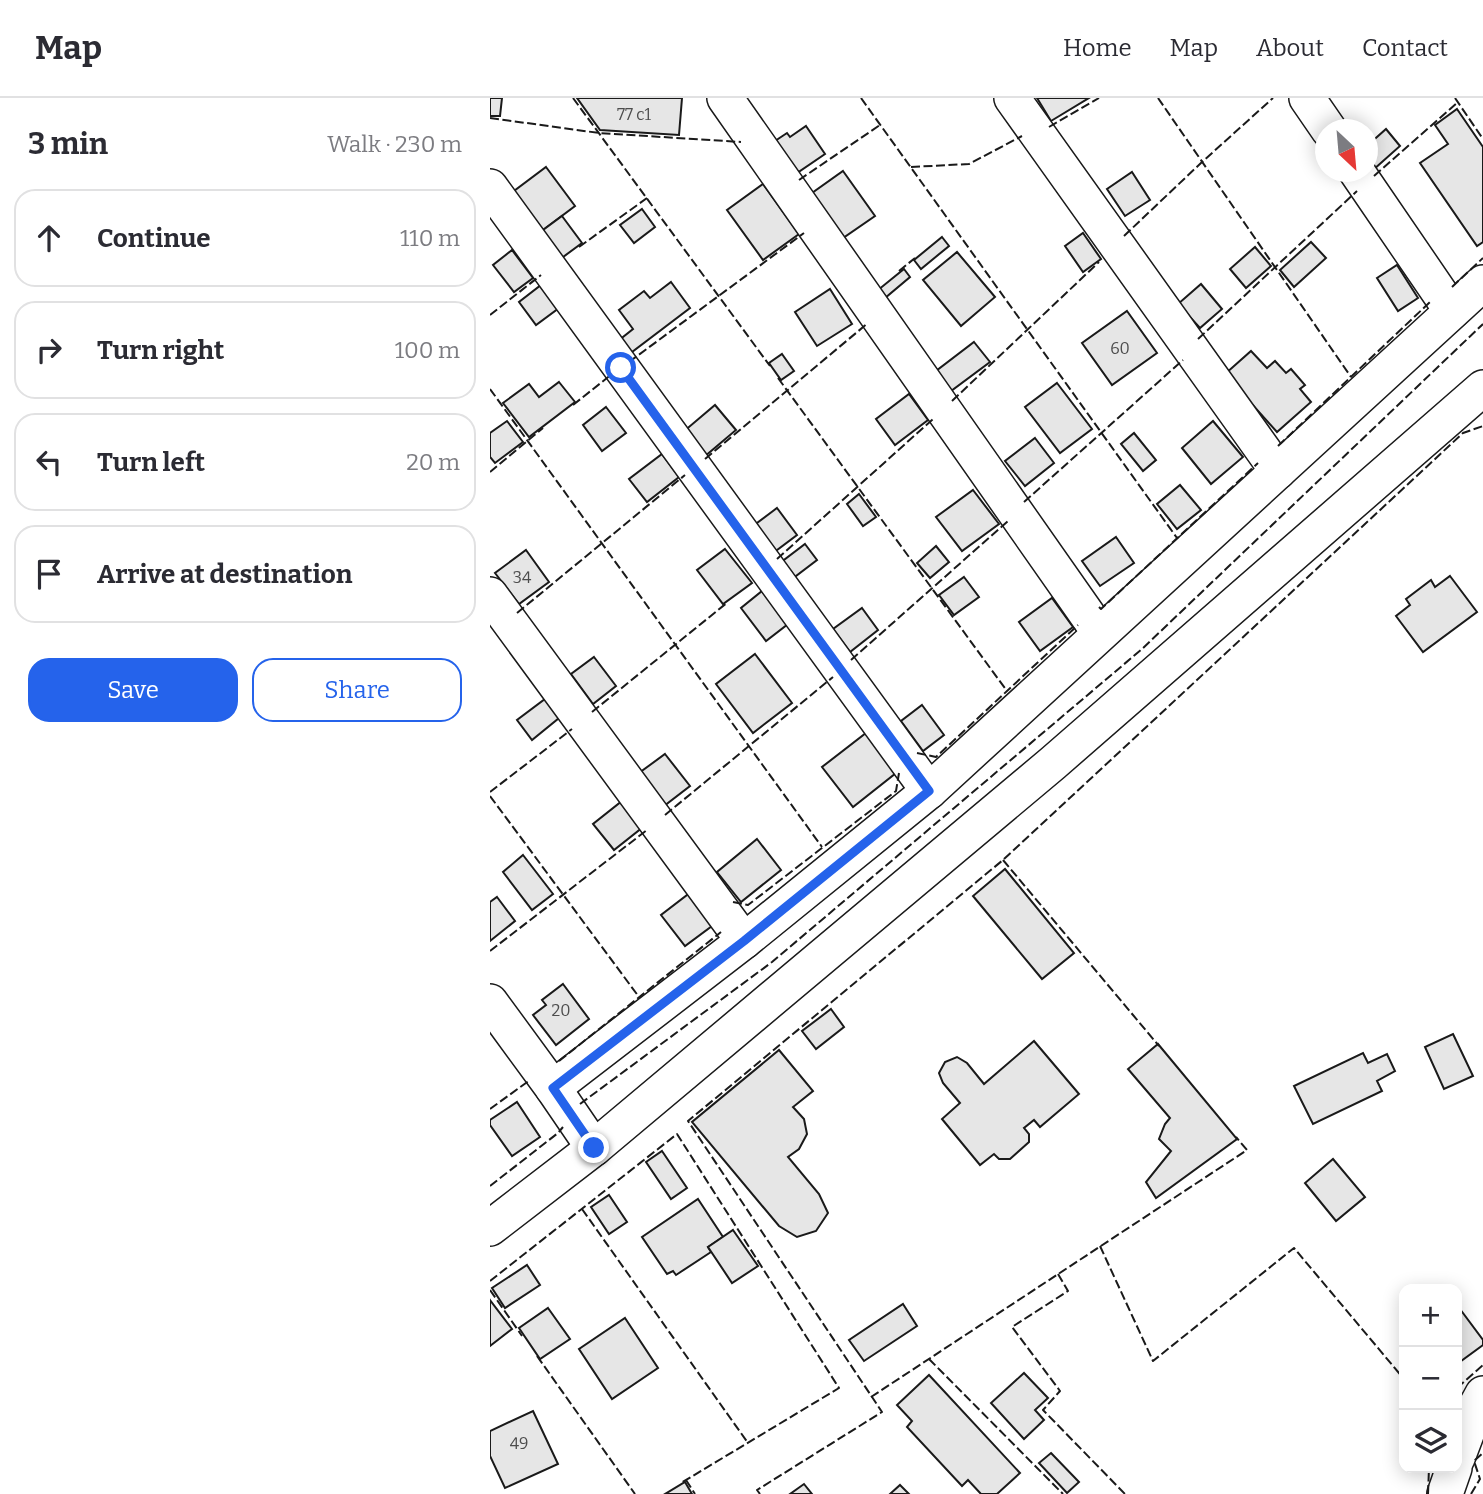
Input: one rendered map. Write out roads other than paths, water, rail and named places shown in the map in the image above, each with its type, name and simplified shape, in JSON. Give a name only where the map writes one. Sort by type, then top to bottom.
[{"type":"lane","points":[[725,98],[1100,633]]},
{"type":"lane","points":[[1012,98],[1278,471]]},
{"type":"lane","points":[[1307,98],[1321,119]]},
{"type":"lane","points":[[1364,182],[1452,311]]},
{"type":"lane","points":[[490,187],[929,791]]},
{"type":"lane","points":[[553,1088],[744,941],[929,791],[1483,283]]},
{"type":"lane","points":[[490,1228],[594,1148],[1053,763],[1482,391]]},
{"type":"lane","points":[[490,595],[744,941]]},
{"type":"lane","points":[[490,1002],[594,1148]]},
{"type":"lane","points":[[1462,1445],[1483,1394]]},
{"type":"lane","points":[[1445,1494],[1452,1473]]}]
